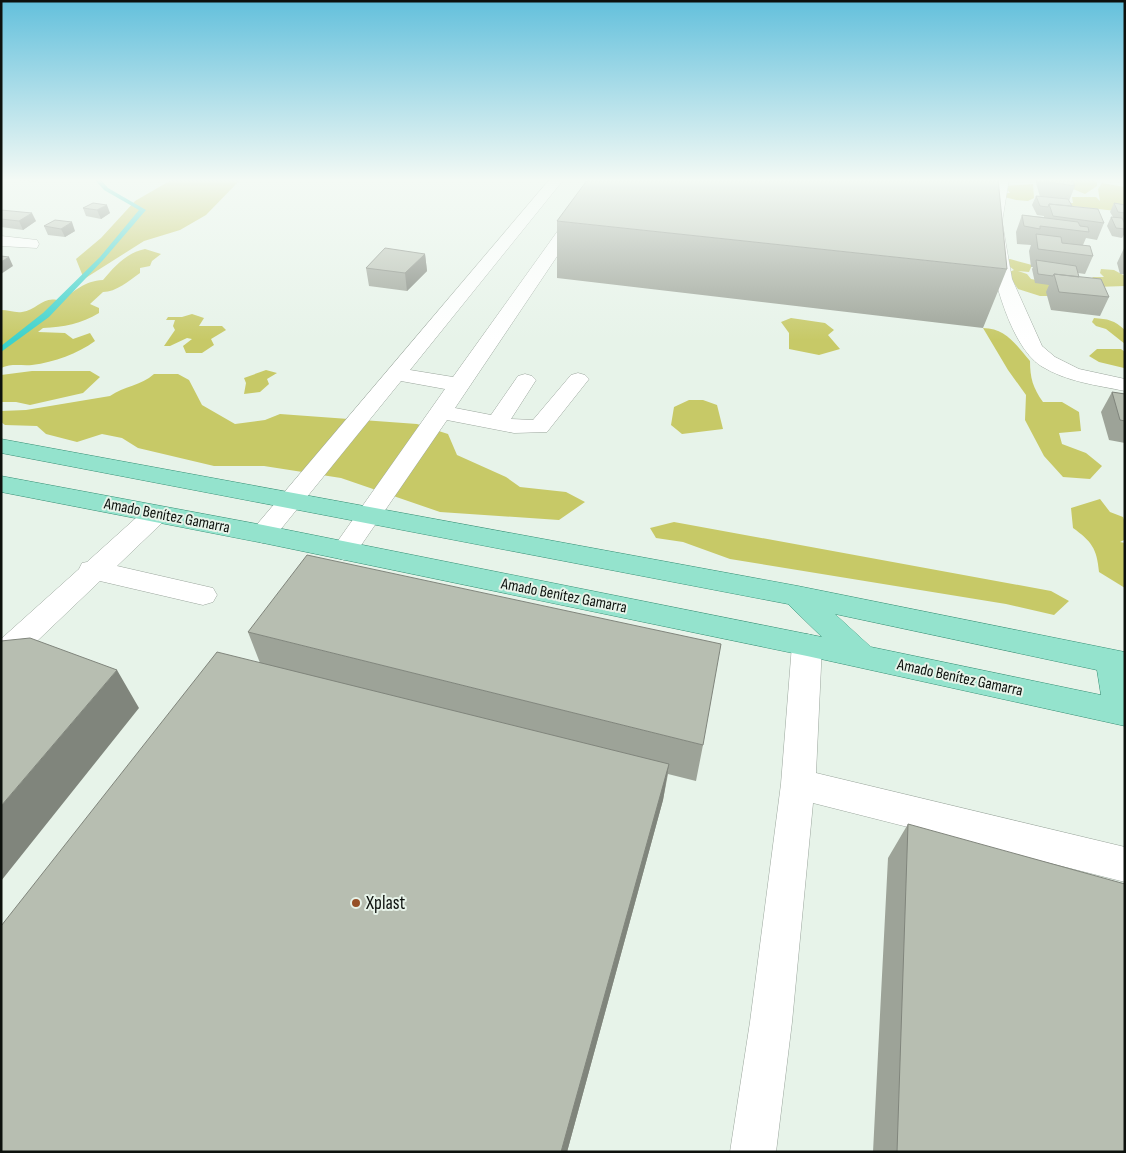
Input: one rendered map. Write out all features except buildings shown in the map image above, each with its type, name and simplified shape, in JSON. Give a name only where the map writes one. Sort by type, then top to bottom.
[{"type":"main road","points":[[1,446],[798,596],[1118,663],[1123,713]]},
{"type":"main road","name":"Amado Benítez Gamarra","points":[[1,484],[263,534],[808,645],[1123,713]]},
{"type":"main road","points":[[798,596],[861,656]]},
{"type":"street","points":[[344,551],[460,385],[530,257],[538,233]]},
{"type":"street","points":[[263,534],[293,501],[397,374],[530,257],[552,233]]},
{"type":"street","points":[[996,233],[1003,279],[1032,349],[1048,361],[1073,374],[1125,385]]},
{"type":"street","points":[[1,241],[31,244]]},
{"type":"street","points":[[397,374],[460,385]]},
{"type":"street","points":[[442,412],[533,428],[539,427],[578,379]]},
{"type":"street","points":[[498,422],[525,380]]},
{"type":"street","points":[[1,657],[92,570],[156,514]]},
{"type":"street","points":[[92,570],[203,595]]},
{"type":"street","points":[[753,1152],[771,1022],[798,784],[808,645]]},
{"type":"street","points":[[798,784],[1125,865]]},
{"type":"shaded area","points":[[106,233],[171,233],[144,241],[84,279],[76,259]]},
{"type":"shaded area","points":[[145,249],[161,254],[152,261],[150,266],[140,268],[140,273],[127,283],[108,292],[103,292],[90,304],[99,308],[99,313],[79,322],[65,326],[43,328],[38,332],[65,333],[73,339],[90,333],[95,341],[73,354],[57,360],[1,368],[1,310],[22,312],[28,311],[45,301],[60,301],[85,284],[103,280],[127,257]]},
{"type":"shaded area","points":[[1010,259],[1032,265],[1029,272],[1018,271],[1027,274],[1031,279],[1057,284],[1053,296],[1040,296],[1018,289],[1007,273],[1014,270],[1004,262]]},
{"type":"shaded area","points":[[1101,269],[1114,270],[1125,276],[1125,286],[1095,287],[1088,282],[1093,277],[1104,277],[1100,273]]},
{"type":"shaded area","points":[[192,314],[204,318],[199,326],[222,326],[226,330],[211,339],[214,345],[202,353],[186,353],[183,346],[192,339],[187,338],[170,346],[164,346],[175,330],[173,326],[175,320],[166,320],[168,317],[182,317]]},
{"type":"shaded area","points":[[791,318],[825,323],[834,330],[828,335],[840,349],[819,355],[789,349],[789,333],[781,322]]},
{"type":"shaded area","points":[[1094,318],[1111,321],[1125,330],[1125,344],[1106,329],[1096,326],[1092,322]]},
{"type":"shaded area","points":[[983,328],[998,331],[1010,338],[1030,361],[1033,383],[1043,402],[1062,402],[1079,412],[1081,431],[1059,433],[1062,444],[1086,453],[1102,466],[1090,479],[1063,477],[1044,456],[1025,420],[1026,395],[1008,370]]},
{"type":"shaded area","points":[[1097,349],[1121,349],[1125,352],[1124,368],[1099,362],[1089,356]]},
{"type":"shaded area","points":[[266,370],[277,373],[267,379],[269,384],[260,392],[244,394],[246,383],[244,378]]},
{"type":"shaded area","points":[[32,371],[90,371],[100,377],[83,393],[30,405],[16,402],[1,402],[1,375]]},
{"type":"shaded area","points":[[154,374],[178,374],[189,380],[202,405],[235,424],[265,420],[280,414],[417,424],[448,434],[457,455],[506,477],[520,487],[566,492],[585,502],[559,520],[440,512],[341,478],[264,466],[214,466],[138,448],[122,438],[102,434],[77,442],[46,434],[37,426],[5,425],[1,422],[1,411],[26,410],[110,396],[144,381]]},
{"type":"shaded area","points":[[689,400],[703,400],[717,405],[723,429],[682,434],[671,425],[674,407]]},
{"type":"shaded area","points":[[1100,499],[1110,512],[1123,517],[1124,520],[1124,540],[1120,542],[1125,543],[1125,588],[1099,572],[1095,551],[1089,541],[1073,528],[1071,508]]},
{"type":"shaded area","points":[[674,522],[1051,591],[1069,601],[1054,615],[1006,604],[730,559],[683,542],[656,538],[650,528]]},
{"type":"waterway","points":[[1,350],[46,315],[102,258],[124,233]]},
{"type":"place","name":"Xplast","points":[[356,903]]}]
